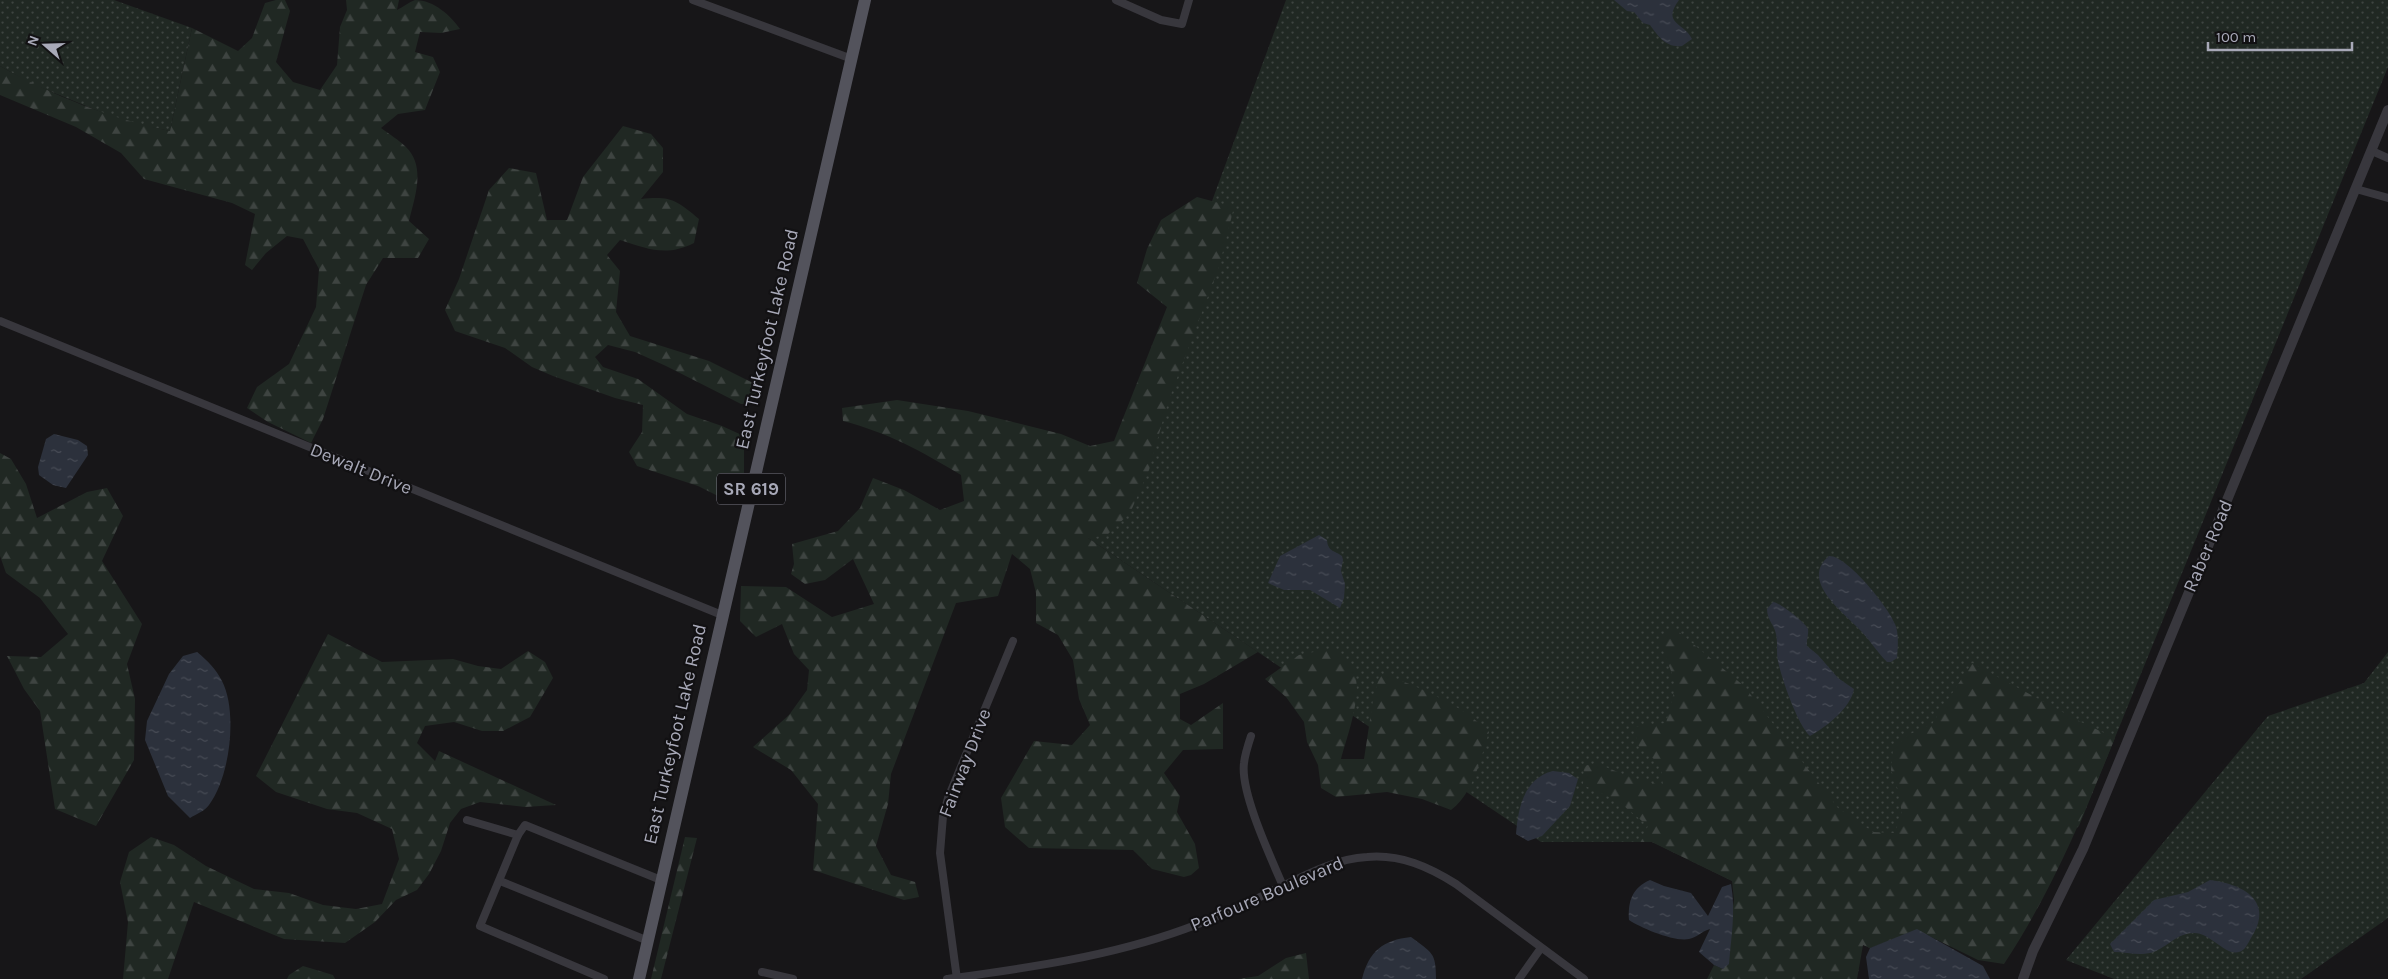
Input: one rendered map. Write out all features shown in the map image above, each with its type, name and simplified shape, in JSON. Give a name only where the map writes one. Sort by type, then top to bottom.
[{"type":"main road","name":"East Turkeyfoot Lake Road","points":[[638,979],[865,0]]},
{"type":"street","points":[[693,0],[852,59]]},
{"type":"street","points":[[1116,0],[1160,20],[1182,24],[1189,0]]},
{"type":"street","name":"Raber Road","points":[[2023,979],[2033,951],[2083,849],[2388,110]]},
{"type":"street","points":[[2372,151],[2388,158]]},
{"type":"street","points":[[2356,189],[2388,198]]},
{"type":"street","name":"Dewalt Drive","points":[[0,321],[722,615]]},
{"type":"street","name":"Fairway Drive","points":[[957,978],[940,853],[943,816],[948,798],[1013,641]]},
{"type":"street","points":[[1251,736],[1243,765],[1247,785],[1258,828],[1283,886]]},
{"type":"street","points":[[467,820],[518,835]]},
{"type":"street","points":[[604,979],[480,926],[518,835],[525,824],[661,880]]},
{"type":"street","name":"Parfoure Boulevard","points":[[947,979],[1046,964],[1109,952],[1147,942],[1203,922],[1333,863],[1350,858],[1377,856],[1404,860],[1434,870],[1456,884],[1584,979]]},
{"type":"street","points":[[500,881],[646,940]]},
{"type":"street","points":[[1519,979],[1541,948]]},
{"type":"street","points":[[762,972],[793,979]]},
{"type":"green space","points":[[0,0],[114,0],[192,28],[170,131],[125,122],[30,83],[0,66]]},
{"type":"green space","points":[[285,0],[290,11],[276,62],[293,82],[320,90],[337,65],[340,27],[347,10],[346,0],[399,0],[397,10],[415,0],[422,1],[441,10],[460,29],[441,33],[420,32],[415,52],[433,57],[440,72],[425,110],[398,114],[381,128],[406,147],[416,163],[416,192],[409,221],[429,239],[418,258],[383,258],[366,285],[323,419],[311,443],[268,422],[247,408],[257,387],[289,364],[316,307],[319,269],[303,239],[287,236],[266,253],[252,270],[245,265],[255,214],[232,203],[144,179],[121,153],[76,127],[0,95],[0,66],[40,87],[82,105],[126,120],[170,131],[192,28],[238,51],[252,38],[265,3]]},
{"type":"green space","points":[[1286,0],[2388,0],[2388,67],[2079,826],[1992,899],[1870,948],[1652,842],[1541,842],[1088,538]]},
{"type":"green space","points":[[623,126],[651,134],[663,148],[663,172],[641,199],[659,198],[673,201],[699,219],[694,243],[675,250],[648,249],[620,240],[607,255],[620,271],[616,312],[630,336],[709,361],[759,386],[753,404],[741,404],[635,352],[608,345],[595,357],[603,367],[638,379],[687,414],[744,436],[744,473],[734,504],[698,486],[637,466],[629,452],[642,432],[643,405],[615,398],[553,376],[532,367],[505,348],[455,331],[445,310],[459,279],[489,190],[509,168],[536,173],[547,220],[567,220],[583,177]]},
{"type":"green space","points":[[1197,197],[1234,207],[1219,267],[1168,402],[1149,470],[1130,513],[1107,535],[1088,538],[1258,652],[1204,684],[1180,694],[1180,719],[1191,725],[1223,703],[1223,749],[1183,750],[1164,773],[1180,796],[1177,812],[1195,844],[1199,868],[1191,875],[1184,877],[1152,869],[1133,850],[1029,848],[1005,827],[1001,798],[1034,741],[1072,745],[1090,725],[1079,699],[1073,660],[1058,635],[1036,623],[1036,593],[1030,569],[1012,554],[998,596],[956,603],[891,774],[888,804],[876,846],[891,875],[915,882],[919,897],[904,900],[813,870],[818,804],[791,770],[753,747],[789,715],[807,690],[809,670],[794,654],[782,624],[756,637],[740,621],[741,586],[786,587],[832,617],[874,604],[853,559],[825,580],[805,584],[791,574],[794,564],[792,544],[838,531],[860,508],[873,478],[904,490],[940,510],[964,501],[961,475],[904,444],[875,431],[843,421],[842,408],[897,400],[968,411],[1061,434],[1090,446],[1114,441],[1167,307],[1137,283],[1147,249],[1161,220]]},
{"type":"green space","points":[[0,453],[11,459],[26,484],[37,518],[87,492],[107,488],[123,516],[102,561],[142,624],[127,664],[135,699],[134,760],[96,826],[55,809],[40,711],[24,689],[7,656],[41,657],[68,634],[40,598],[6,573],[0,556]]},
{"type":"green space","points":[[1674,628],[1744,686],[1838,808],[1873,832],[1894,833],[1902,816],[1899,793],[1891,770],[1893,749],[1908,735],[1932,724],[1972,663],[2081,722],[2115,738],[2065,854],[2037,910],[2004,964],[1978,960],[1917,930],[1870,948],[1863,945],[1857,979],[1707,979],[1714,965],[1723,969],[1734,900],[1732,881],[1652,842],[1640,842],[1648,826],[1618,801],[1583,785],[1584,766],[1596,763],[1630,777],[1663,786],[1661,765],[1639,747],[1633,727],[1666,723],[1676,684],[1659,640]]},
{"type":"green space","points":[[328,634],[382,662],[453,659],[478,666],[501,669],[528,651],[545,662],[553,678],[530,717],[503,731],[482,731],[454,722],[425,726],[417,743],[435,761],[439,751],[556,805],[525,807],[480,802],[461,809],[450,823],[441,851],[429,874],[417,890],[396,900],[375,922],[345,943],[284,939],[194,902],[168,979],[123,979],[128,922],[120,882],[129,852],[151,837],[174,845],[206,866],[254,889],[289,893],[323,905],[356,909],[382,904],[399,859],[392,829],[357,813],[327,809],[276,792],[256,776]]},
{"type":"green space","points":[[1333,648],[1350,664],[1355,673],[1357,684],[1354,711],[1341,759],[1364,759],[1373,700],[1380,673],[1452,704],[1489,732],[1471,785],[1459,803],[1451,810],[1422,799],[1387,792],[1336,797],[1321,788],[1318,765],[1307,742],[1304,722],[1286,697],[1265,679],[1299,655]]},
{"type":"green space","points":[[2388,652],[2388,918],[2301,979],[2114,979],[2066,960],[2268,716],[2364,683]]},
{"type":"green space","points":[[685,837],[697,838],[661,979],[651,979]]},
{"type":"green space","points":[[1306,953],[1309,979],[1238,979],[1258,976],[1286,958]]},
{"type":"green space","points":[[303,966],[333,975],[335,979],[287,979],[289,975]]},
{"type":"water","points":[[1614,0],[1679,0],[1672,14],[1673,19],[1692,39],[1682,46],[1667,43],[1659,37],[1650,25],[1643,23],[1634,12],[1627,11]]},
{"type":"water","points":[[54,434],[78,440],[87,446],[88,455],[66,488],[53,485],[39,475],[38,467],[46,439]]},
{"type":"water","points":[[1319,535],[1327,540],[1330,549],[1342,556],[1341,571],[1345,584],[1344,598],[1340,608],[1310,590],[1284,590],[1268,583],[1280,556]]},
{"type":"water","points":[[1829,556],[1837,558],[1856,573],[1885,606],[1891,616],[1898,636],[1898,645],[1897,658],[1891,662],[1887,662],[1865,635],[1826,594],[1821,585],[1819,575],[1821,565]]},
{"type":"water","points":[[1773,602],[1786,609],[1806,626],[1808,629],[1807,646],[1818,655],[1838,678],[1854,689],[1843,710],[1823,728],[1810,736],[1805,731],[1795,712],[1777,658],[1776,634],[1767,613],[1767,609]]},
{"type":"water","points":[[197,652],[211,665],[222,681],[230,710],[230,726],[227,762],[216,793],[203,811],[190,818],[168,796],[145,740],[147,721],[169,674],[183,656]]},
{"type":"water","points":[[1553,771],[1569,773],[1578,779],[1570,806],[1542,836],[1528,841],[1516,834],[1524,795],[1535,780]]},
{"type":"water","points":[[1650,880],[1691,893],[1708,916],[1722,887],[1731,884],[1733,914],[1729,964],[1723,969],[1714,965],[1699,952],[1710,929],[1692,938],[1683,939],[1658,934],[1629,920],[1629,907],[1632,896],[1639,887]]},
{"type":"water","points":[[2210,880],[2223,882],[2244,891],[2258,905],[2260,914],[2258,925],[2243,950],[2239,952],[2228,951],[2206,937],[2194,933],[2178,937],[2161,949],[2151,953],[2114,952],[2110,944],[2154,900],[2188,892]]},
{"type":"water","points":[[1917,929],[1983,966],[1990,979],[1869,979],[1866,957],[1870,948]]},
{"type":"water","points":[[1411,937],[1428,950],[1434,958],[1436,979],[1362,979],[1373,954],[1385,944]]}]
